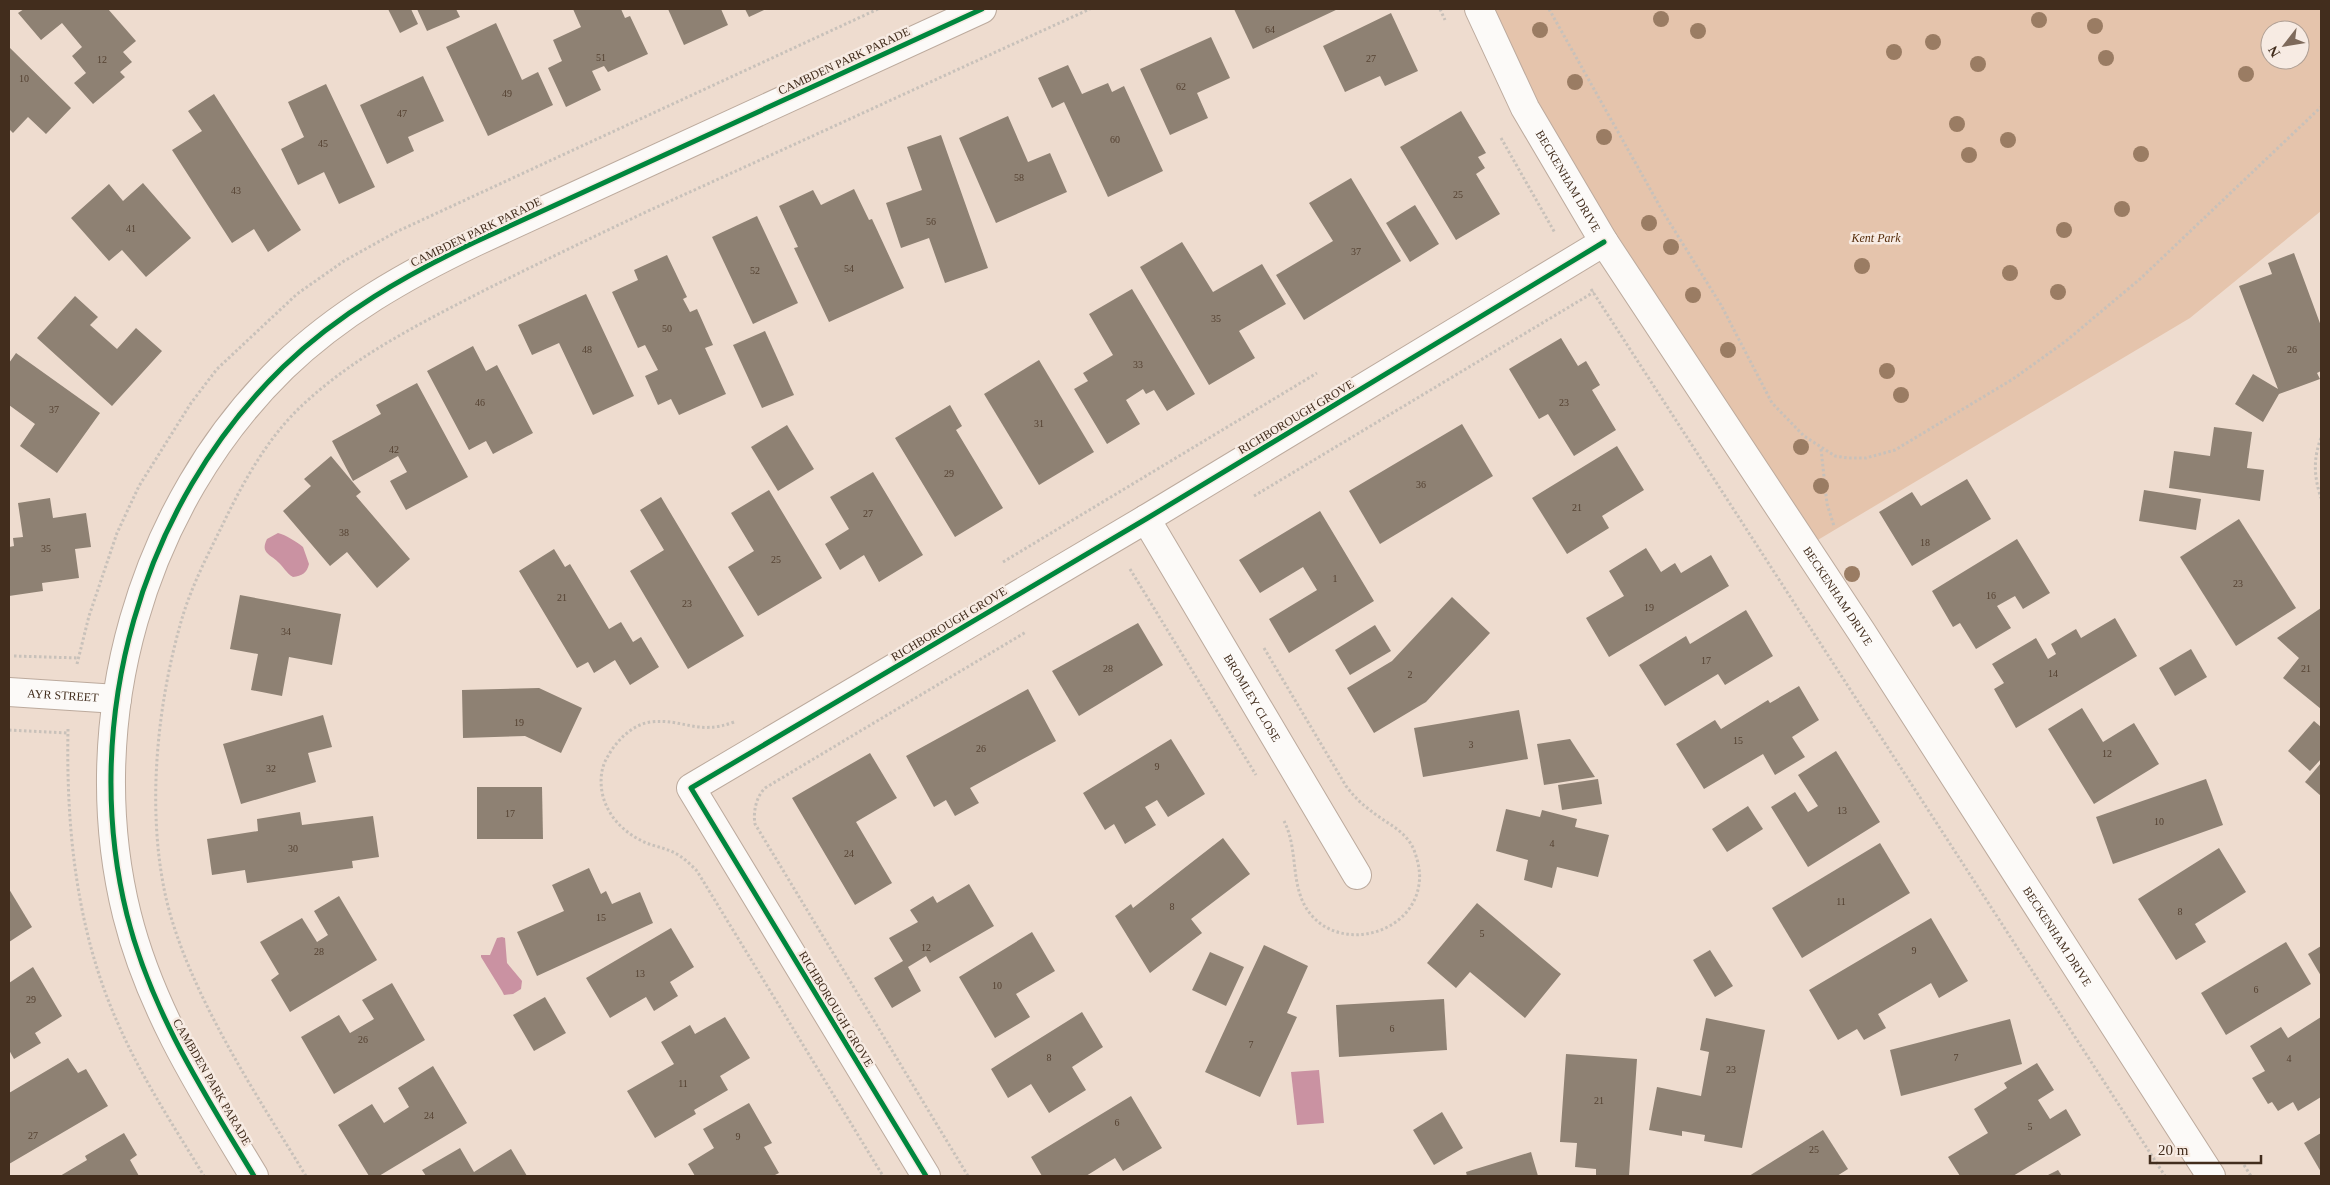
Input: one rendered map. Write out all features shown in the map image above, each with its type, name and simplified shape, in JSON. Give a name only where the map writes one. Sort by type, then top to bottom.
[{"type":"street","name":"CAMBDEN PARK PARADE","points":[[254,1176],[176,1044],[140,960],[127,915],[118,870],[113,818],[112,769],[116,699],[135,616],[150,570],[169,527],[194,479],[217,444],[251,402],[283,368],[324,331],[374,296],[437,260],[982,9]]},
{"type":"street","name":"BECKENHAM DRIVE","points":[[1479,9],[1525,108],[1604,242],[1867,639],[2211,1176]]},
{"type":"street","name":"RICHBOROUGH GROVE","points":[[926,1176],[691,788],[1146,519],[1604,242]]},
{"type":"street","name":"BROMLEY CLOSE","points":[[1146,519],[1357,875]]},
{"type":"street","name":"AYR STREET","points":[[9,692],[116,699]]},
{"type":"path","points":[[306,1176],[234,1056],[183,951],[166,898],[160,854],[157,768],[168,671],[184,610],[241,486],[268,446],[305,402],[371,352],[411,328],[570,247],[1090,9]]},
{"type":"path","points":[[1549,9],[1663,212],[1721,305],[1772,403],[1810,440],[1835,456],[1848,458],[1866,458],[1895,450],[2013,378],[2066,340],[2140,279],[2321,107]]},
{"type":"path","points":[[1590,286],[2166,1176]]},
{"type":"path","points":[[1246,501],[1594,292]]},
{"type":"path","points":[[2321,438],[2316,450],[2314,469],[2321,498]]},
{"type":"path","points":[[1122,574],[1138,564]]},
{"type":"path","points":[[968,1176],[755,824],[754,816],[760,794],[764,788],[1028,630]]},
{"type":"path","points":[[9,657],[79,658]]},
{"type":"path","points":[[9,730],[68,733]]},
{"type":"green space","name":"Kent Park","points":[[1479,9],[2321,9],[2321,211],[2190,318],[1806,547],[1604,242]]},
{"type":"shaded area","points":[[278,533],[303,547],[309,564],[307,570],[301,575],[293,577],[265,550],[267,539]]},
{"type":"shaded area","points":[[497,938],[505,938],[507,963],[522,981],[521,989],[513,994],[504,995],[481,957],[481,955],[490,955]]},
{"type":"shaded area","points":[[1319,1070],[1324,1123],[1297,1125],[1291,1072]]},
{"type":"building","points":[[24,9],[108,9],[136,41],[123,52],[132,62],[120,72],[125,77],[93,104],[74,83],[86,73],[72,56],[82,47],[62,23],[41,40],[18,13]]},
{"type":"building","points":[[388,9],[411,9],[418,24],[400,33]]},
{"type":"building","points":[[417,9],[456,9],[460,17],[427,31]]},
{"type":"building","points":[[573,9],[621,9],[625,18],[630,16],[648,54],[608,72],[604,66],[592,71],[601,90],[566,107],[548,68],[562,61],[553,40],[581,27]]},
{"type":"building","points":[[668,9],[721,9],[728,25],[684,45]]},
{"type":"building","points":[[745,9],[766,9],[749,17]]},
{"type":"building","points":[[1234,9],[1338,9],[1253,49]]},
{"type":"building","points":[[1391,13],[1418,71],[1385,86],[1380,76],[1345,92],[1323,46]]},
{"type":"building","points":[[496,23],[522,80],[538,72],[553,105],[488,136],[446,47]]},
{"type":"building","points":[[1211,37],[1230,78],[1197,93],[1208,118],[1170,135],[1140,69]]},
{"type":"building","points":[[9,47],[71,108],[46,134],[28,117],[13,133],[9,129]]},
{"type":"building","points":[[1068,65],[1082,94],[1108,83],[1112,92],[1124,86],[1163,171],[1108,197],[1064,102],[1052,108],[1038,78]]},
{"type":"building","points":[[423,76],[444,121],[408,137],[414,151],[387,164],[360,105]]},
{"type":"building","points":[[326,84],[375,187],[339,204],[324,172],[298,185],[281,149],[304,137],[288,102]]},
{"type":"building","points":[[214,94],[301,230],[268,252],[254,229],[232,243],[172,150],[202,131],[188,111]]},
{"type":"building","points":[[1461,111],[1486,153],[1478,157],[1485,168],[1476,174],[1500,214],[1456,240],[1400,147]]},
{"type":"building","points":[[1008,116],[1028,162],[1050,153],[1067,192],[996,223],[959,138]]},
{"type":"building","points":[[941,135],[988,268],[945,283],[929,238],[901,248],[886,203],[922,190],[907,147]]},
{"type":"building","points":[[1351,178],[1401,261],[1304,320],[1276,275],[1333,241],[1309,203]]},
{"type":"building","points":[[143,183],[191,238],[146,277],[122,250],[109,261],[71,218],[109,184],[123,201]]},
{"type":"building","points":[[854,189],[869,220],[872,219],[904,288],[829,322],[794,248],[798,247],[779,206],[813,190],[821,205]]},
{"type":"building","points":[[1415,205],[1439,244],[1410,262],[1386,223]]},
{"type":"building","points":[[757,216],[798,303],[753,324],[712,237]]},
{"type":"building","points":[[1182,242],[1213,292],[1262,264],[1286,304],[1239,331],[1255,358],[1209,385],[1140,267]]},
{"type":"building","points":[[2294,253],[2321,326],[2321,371],[2317,373],[2320,379],[2279,394],[2263,422],[2235,404],[2253,374],[2278,389],[2239,286],[2272,274],[2268,263]]},
{"type":"building","points":[[667,255],[687,297],[683,299],[690,312],[697,309],[713,345],[705,348],[726,394],[679,415],[671,399],[658,405],[645,376],[658,370],[645,345],[638,348],[612,292],[638,280],[634,270]]},
{"type":"building","points":[[1132,289],[1195,394],[1167,411],[1154,390],[1146,394],[1143,389],[1126,400],[1140,424],[1107,444],[1074,389],[1088,381],[1083,373],[1113,355],[1089,314]]},
{"type":"building","points":[[586,294],[634,396],[593,415],[559,343],[532,355],[518,325]]},
{"type":"building","points":[[75,296],[98,317],[90,325],[117,349],[136,328],[162,351],[112,406],[37,338]]},
{"type":"building","points":[[765,331],[794,395],[762,408],[733,345]]},
{"type":"building","points":[[1561,338],[1578,366],[1586,361],[1600,385],[1592,390],[1616,430],[1574,456],[1548,414],[1539,419],[1509,369]]},
{"type":"building","points":[[473,346],[486,371],[497,365],[533,433],[493,454],[486,441],[469,450],[427,371]]},
{"type":"building","points":[[16,353],[100,413],[57,473],[20,446],[35,424],[9,405],[9,363]]},
{"type":"building","points":[[1039,360],[1094,452],[1039,485],[984,394]]},
{"type":"building","points":[[417,383],[468,477],[406,510],[390,481],[407,472],[398,456],[353,481],[332,441],[381,414],[376,405]]},
{"type":"building","points":[[950,405],[962,426],[956,430],[1003,508],[955,537],[895,438]]},
{"type":"building","points":[[1462,424],[1493,476],[1380,544],[1349,491]]},
{"type":"building","points":[[787,425],[814,469],[778,491],[751,447]]},
{"type":"building","points":[[2214,427],[2252,432],[2247,468],[2264,470],[2260,501],[2169,488],[2174,451],[2210,456]]},
{"type":"building","points":[[1617,446],[1644,490],[1602,516],[1609,528],[1567,554],[1532,498]]},
{"type":"building","points":[[331,456],[361,492],[356,496],[410,559],[377,588],[347,552],[330,566],[283,511],[311,486],[304,479]]},
{"type":"building","points":[[873,472],[923,555],[879,582],[864,555],[840,570],[825,544],[849,529],[830,497]]},
{"type":"building","points":[[1967,479],[1991,519],[1912,566],[1879,512],[1912,492],[1921,506]]},
{"type":"building","points":[[769,490],[822,578],[758,616],[728,567],[754,551],[731,513]]},
{"type":"building","points":[[2144,490],[2201,499],[2196,530],[2139,521]]},
{"type":"building","points":[[661,497],[744,636],[688,669],[630,571],[664,550],[640,510]]},
{"type":"building","points":[[50,498],[53,518],[86,513],[91,547],[75,549],[79,578],[42,583],[43,591],[9,596],[9,547],[14,546],[13,538],[23,537],[18,503]]},
{"type":"building","points":[[1320,511],[1374,601],[1289,653],[1269,619],[1317,590],[1303,567],[1260,593],[1239,560]]},
{"type":"building","points":[[2239,519],[2296,608],[2236,646],[2180,557]]},
{"type":"building","points":[[2017,539],[2050,593],[2023,609],[2015,596],[1997,606],[2011,628],[1976,649],[1960,623],[1953,627],[1932,591]]},
{"type":"building","points":[[1646,548],[1661,572],[1675,563],[1681,573],[1711,555],[1729,586],[1609,657],[1586,618],[1624,596],[1609,571]]},
{"type":"building","points":[[554,549],[565,567],[570,564],[609,629],[621,622],[633,642],[641,637],[659,667],[630,685],[615,660],[594,673],[588,662],[577,668],[519,571]]},
{"type":"building","points":[[240,595],[341,614],[332,665],[289,657],[282,696],[251,690],[258,654],[230,649]]},
{"type":"building","points":[[1452,597],[1490,633],[1426,702],[1374,733],[1347,688],[1392,661]]},
{"type":"building","points":[[2321,608],[2321,709],[2283,678],[2299,658],[2277,638]]},
{"type":"building","points":[[1746,610],[1773,656],[1725,685],[1718,674],[1665,706],[1639,665],[1686,636],[1690,644]]},
{"type":"building","points":[[2115,618],[2137,656],[2016,728],[1994,689],[2004,683],[1992,664],[2036,638],[2048,659],[2056,654],[2051,644],[2076,629],[2081,638]]},
{"type":"building","points":[[1138,623],[1163,665],[1079,716],[1052,671]]},
{"type":"building","points":[[1375,625],[1391,651],[1350,675],[1335,650]]},
{"type":"building","points":[[2191,649],[2207,677],[2175,696],[2159,668]]},
{"type":"building","points":[[1799,686],[1819,720],[1792,737],[1805,757],[1775,775],[1763,754],[1704,789],[1676,744],[1715,720],[1721,729],[1768,700],[1770,703]]},
{"type":"building","points":[[539,688],[582,708],[561,753],[525,736],[463,738],[462,690]]},
{"type":"building","points":[[1028,689],[1056,741],[970,788],[979,803],[955,816],[946,800],[934,807],[906,756]]},
{"type":"building","points":[[2082,708],[2103,742],[2134,723],[2159,764],[2094,804],[2048,729]]},
{"type":"building","points":[[1519,710],[1528,759],[1423,777],[1414,728]]},
{"type":"building","points":[[323,715],[332,747],[308,753],[316,782],[241,804],[223,744]]},
{"type":"building","points":[[2314,721],[2321,727],[2321,759],[2310,771],[2288,751]]},
{"type":"building","points":[[1171,739],[1205,794],[1168,817],[1157,800],[1145,807],[1156,825],[1125,844],[1114,824],[1105,830],[1083,793]]},
{"type":"building","points":[[1570,739],[1595,777],[1544,785],[1537,744]]},
{"type":"building","points":[[1836,751],[1880,822],[1808,867],[1771,807],[1795,792],[1808,812],[1818,806],[1798,775]]},
{"type":"building","points":[[870,753],[897,798],[856,822],[892,883],[855,905],[792,798]]},
{"type":"building","points":[[2321,763],[2321,796],[2305,782]]},
{"type":"building","points":[[1598,779],[1602,804],[1562,810],[1558,785]]},
{"type":"building","points":[[2206,779],[2223,825],[2113,864],[2096,817]]},
{"type":"building","points":[[477,787],[542,787],[543,839],[477,839]]},
{"type":"building","points":[[1748,806],[1763,829],[1727,852],[1712,829]]},
{"type":"building","points":[[1506,809],[1540,817],[1542,810],[1577,819],[1575,827],[1609,835],[1598,877],[1557,867],[1552,888],[1524,880],[1528,860],[1496,851]]},
{"type":"building","points":[[300,812],[302,825],[373,816],[379,857],[352,861],[353,868],[247,883],[245,870],[212,875],[207,839],[258,831],[257,819]]},
{"type":"building","points":[[1223,838],[1250,874],[1191,919],[1202,933],[1150,973],[1115,916],[1131,904],[1133,908]]},
{"type":"building","points":[[1880,843],[1910,893],[1802,958],[1772,908]]},
{"type":"building","points":[[2219,848],[2246,892],[2195,924],[2206,942],[2176,960],[2138,899]]},
{"type":"building","points":[[589,868],[601,894],[606,891],[612,904],[640,892],[653,923],[537,976],[517,932],[564,911],[552,885]]},
{"type":"building","points":[[969,884],[994,926],[930,963],[926,956],[908,967],[921,991],[892,1008],[874,978],[903,961],[889,938],[918,922],[910,910],[933,896],[937,903]]},
{"type":"building","points":[[9,889],[32,927],[9,942]]},
{"type":"building","points":[[339,896],[377,960],[290,1012],[271,980],[279,974],[260,942],[302,918],[317,942],[328,935],[314,911]]},
{"type":"building","points":[[1477,903],[1561,974],[1525,1018],[1470,972],[1456,988],[1427,963]]},
{"type":"building","points":[[1931,918],[1968,981],[1939,998],[1931,983],[1878,1014],[1886,1028],[1864,1040],[1857,1029],[1838,1040],[1809,990]]},
{"type":"building","points":[[671,928],[694,967],[670,982],[678,996],[654,1011],[646,997],[610,1018],[586,978]]},
{"type":"building","points":[[1032,932],[1055,971],[1016,994],[1030,1017],[995,1038],[959,977]]},
{"type":"building","points":[[2286,942],[2311,984],[2226,1035],[2201,993]]},
{"type":"building","points":[[1264,945],[1308,966],[1287,1013],[1297,1017],[1260,1097],[1205,1072]]},
{"type":"building","points":[[2321,946],[2321,976],[2308,954]]},
{"type":"building","points":[[1710,950],[1733,986],[1715,997],[1693,960]]},
{"type":"building","points":[[1210,952],[1244,967],[1226,1006],[1192,990]]},
{"type":"building","points":[[33,967],[62,1016],[35,1033],[41,1043],[14,1059],[9,1050],[9,983]]},
{"type":"building","points":[[392,983],[425,1040],[334,1094],[301,1037],[339,1015],[350,1033],[374,1019],[362,1000]]},
{"type":"building","points":[[545,997],[566,1033],[534,1051],[513,1015]]},
{"type":"building","points":[[1444,999],[1447,1050],[1339,1057],[1336,1005]]},
{"type":"building","points":[[1082,1012],[1103,1047],[1072,1067],[1086,1090],[1049,1113],[1031,1084],[1008,1098],[991,1069]]},
{"type":"building","points":[[725,1017],[750,1058],[720,1076],[728,1090],[694,1110],[696,1114],[655,1138],[627,1091],[674,1064],[661,1042],[690,1025],[695,1034]]},
{"type":"building","points":[[2321,1017],[2321,1097],[2298,1111],[2293,1102],[2278,1111],[2272,1102],[2268,1104],[2252,1078],[2265,1071],[2250,1046],[2281,1027],[2288,1038]]},
{"type":"building","points":[[1706,1018],[1765,1030],[1742,1148],[1704,1141],[1705,1135],[1682,1131],[1682,1136],[1649,1130],[1657,1087],[1701,1096],[1709,1052],[1700,1050]]},
{"type":"building","points":[[2010,1019],[2022,1064],[1901,1096],[1890,1050]]},
{"type":"building","points":[[1566,1054],[1637,1059],[1629,1176],[1596,1176],[1596,1169],[1575,1167],[1577,1143],[1560,1142]]},
{"type":"building","points":[[68,1058],[78,1073],[86,1069],[108,1106],[9,1164],[9,1093]]},
{"type":"building","points":[[2037,1063],[2054,1090],[2038,1100],[2050,1119],[2066,1109],[2081,1135],[2013,1176],[1960,1176],[1948,1157],[1988,1133],[1974,1109],[2007,1088],[2004,1083]]},
{"type":"building","points":[[433,1066],[467,1123],[379,1176],[369,1176],[338,1125],[372,1104],[384,1123],[409,1107],[398,1088]]},
{"type":"building","points":[[1131,1096],[1162,1148],[1123,1171],[1115,1158],[1086,1176],[1042,1176],[1031,1157]]},
{"type":"building","points":[[749,1103],[772,1143],[764,1147],[779,1173],[773,1176],[695,1176],[688,1164],[714,1148],[703,1129]]},
{"type":"building","points":[[1442,1112],[1463,1148],[1434,1165],[1413,1130]]},
{"type":"building","points":[[1823,1130],[1848,1169],[1837,1176],[1749,1176]]},
{"type":"building","points":[[124,1133],[137,1155],[130,1160],[139,1176],[60,1176],[87,1160],[85,1156]]},
{"type":"building","points":[[2321,1133],[2321,1172],[2304,1143]]},
{"type":"building","points":[[460,1148],[474,1172],[511,1149],[527,1176],[426,1176],[422,1170]]},
{"type":"building","points":[[1531,1152],[1538,1176],[1467,1176],[1466,1172]]},
{"type":"building","points":[[2058,1170],[2062,1176],[2046,1176]]},
{"type":"cycle path","points":[[254,1176],[198,1082],[150,985],[127,915],[114,842],[111,767],[118,693],[134,620],[159,550],[192,484],[234,422],[283,367],[327,329],[374,297],[424,268],[475,242],[982,9]]},
{"type":"cycle path","points":[[926,1176],[691,788],[1146,519],[1604,242]]}]
